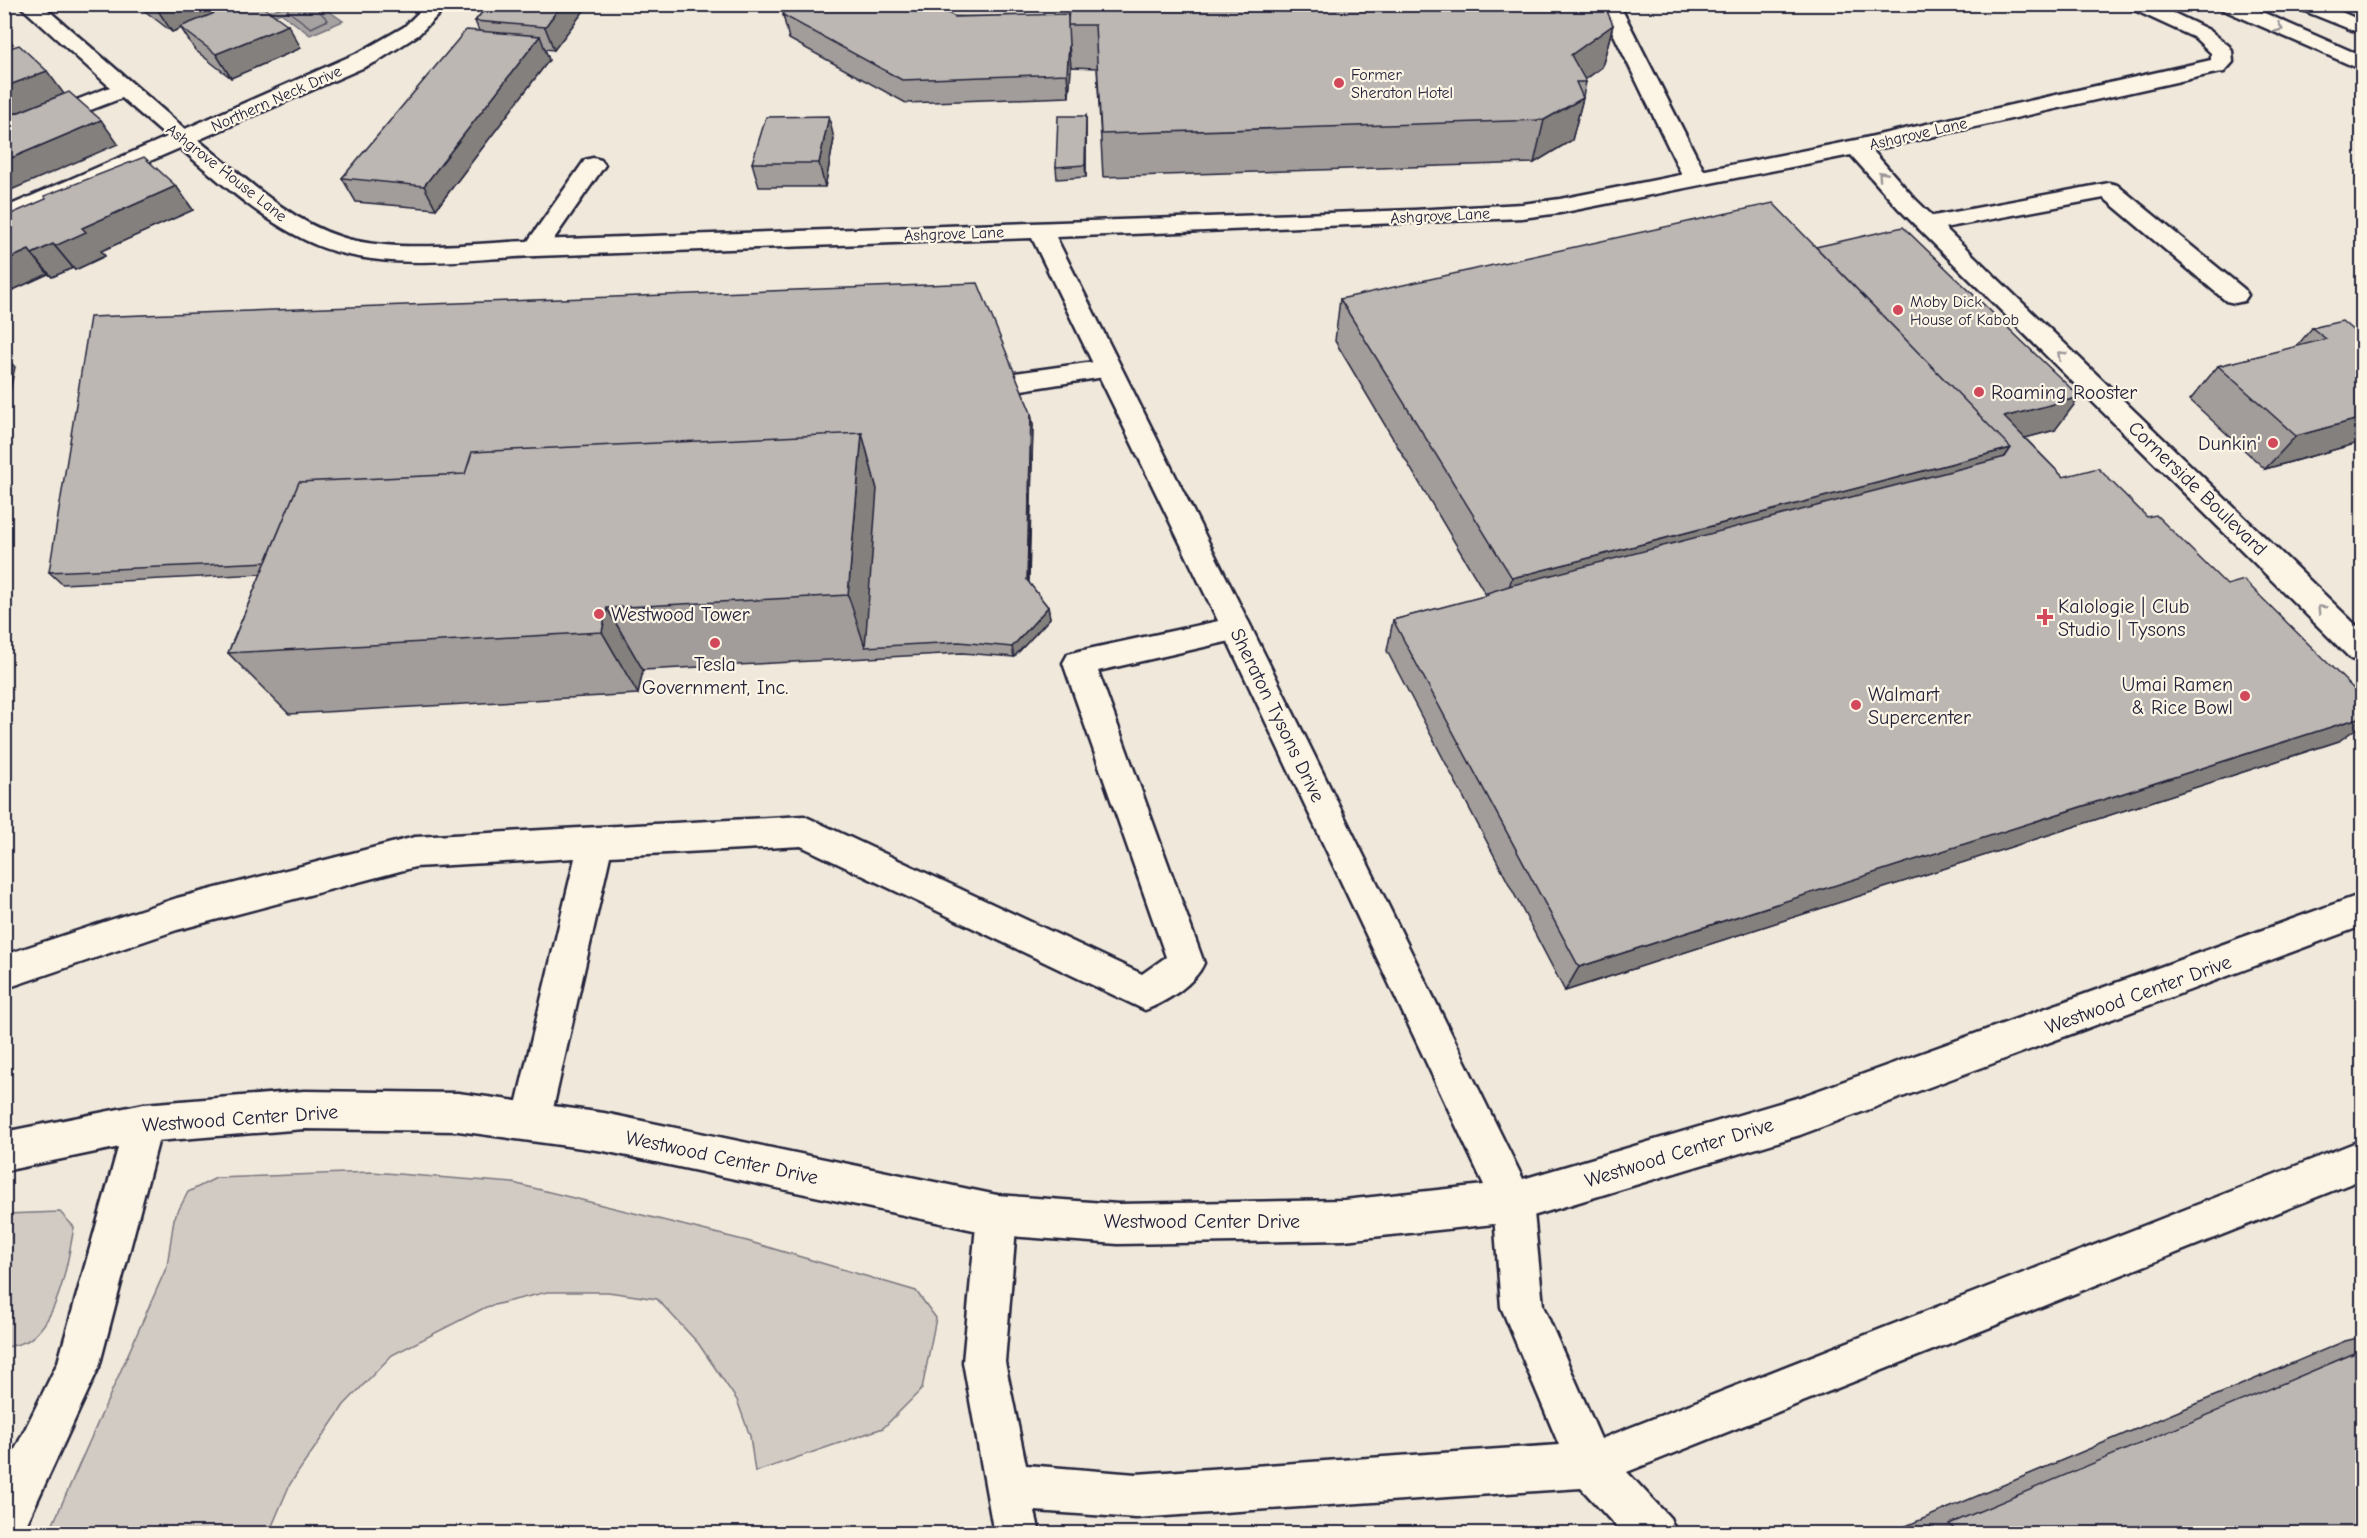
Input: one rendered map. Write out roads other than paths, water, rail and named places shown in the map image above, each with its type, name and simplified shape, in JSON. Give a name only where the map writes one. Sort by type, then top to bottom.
[{"type":"main road","name":"Ashgrove House Lane","points":[[28,4],[183,140],[275,213],[314,237],[354,249],[393,251],[535,248]]},
{"type":"main road","name":"Northern Neck Drive","points":[[4,217],[368,57],[411,31],[439,4]]},
{"type":"main road","points":[[1609,4],[1695,177]]},
{"type":"main road","name":"Ashgrove Lane","points":[[535,248],[1521,211],[1560,206],[1695,177],[1856,147],[2216,67],[2222,62],[2221,51],[2202,34],[2137,4]]},
{"type":"main road","points":[[2226,4],[2362,64]]},
{"type":"main road","points":[[2304,4],[2362,28]]},
{"type":"main road","points":[[4,136],[124,88]]},
{"type":"main road","name":"Cornerside Boulevard","points":[[1856,147],[1928,224],[2362,650]]},
{"type":"main road","points":[[535,248],[592,165]]},
{"type":"main road","points":[[1928,224],[2109,190],[2235,295]]},
{"type":"main road","name":"Sheraton Tysons Drive","points":[[1040,230],[1237,629],[1513,1202]]},
{"type":"main road","points":[[1015,382],[1108,369]]},
{"type":"main road","points":[[4,972],[177,914],[415,852],[804,831],[1145,993],[1186,963],[1079,663],[1237,629]]},
{"type":"main road","points":[[531,1122],[596,843]]},
{"type":"main road","name":"Westwood Center Drive","points":[[4,1152],[144,1123],[304,1110],[458,1112],[604,1132],[997,1215],[1118,1224],[1344,1220],[1513,1202],[1800,1116],[2362,910]]},
{"type":"main road","points":[[4,1522],[78,1367],[144,1123]]},
{"type":"main road","points":[[1007,1486],[1136,1496],[1590,1465],[2362,1160]]},
{"type":"main road","points":[[1513,1202],[1522,1307],[1590,1465],[1654,1533]]},
{"type":"main road","points":[[997,1215],[984,1362],[1017,1533]]},
{"type":"water","points":[[288,5],[320,5],[343,21],[310,35],[281,13],[271,17],[265,13]]},
{"type":"place","name":"Former Sheraton Hotel","points":[[1339,83]]},
{"type":"place","name":"Moby Dick House of Kabob","points":[[1898,310]]},
{"type":"place","name":"Roaming Rooster","points":[[1979,392]]},
{"type":"place","name":"Dunkin'","points":[[2273,443]]},
{"type":"place","name":"Westwood Tower","points":[[599,614]]},
{"type":"place","name":"Kalologie | Club Studio | Tysons","points":[[2045,617]]},
{"type":"place","name":"Tesla Government, Inc.","points":[[715,643]]},
{"type":"place","name":"Umai Ramen & Rice Bowl","points":[[2245,696]]},
{"type":"place","name":"Walmart Supercenter","points":[[1856,705]]}]
